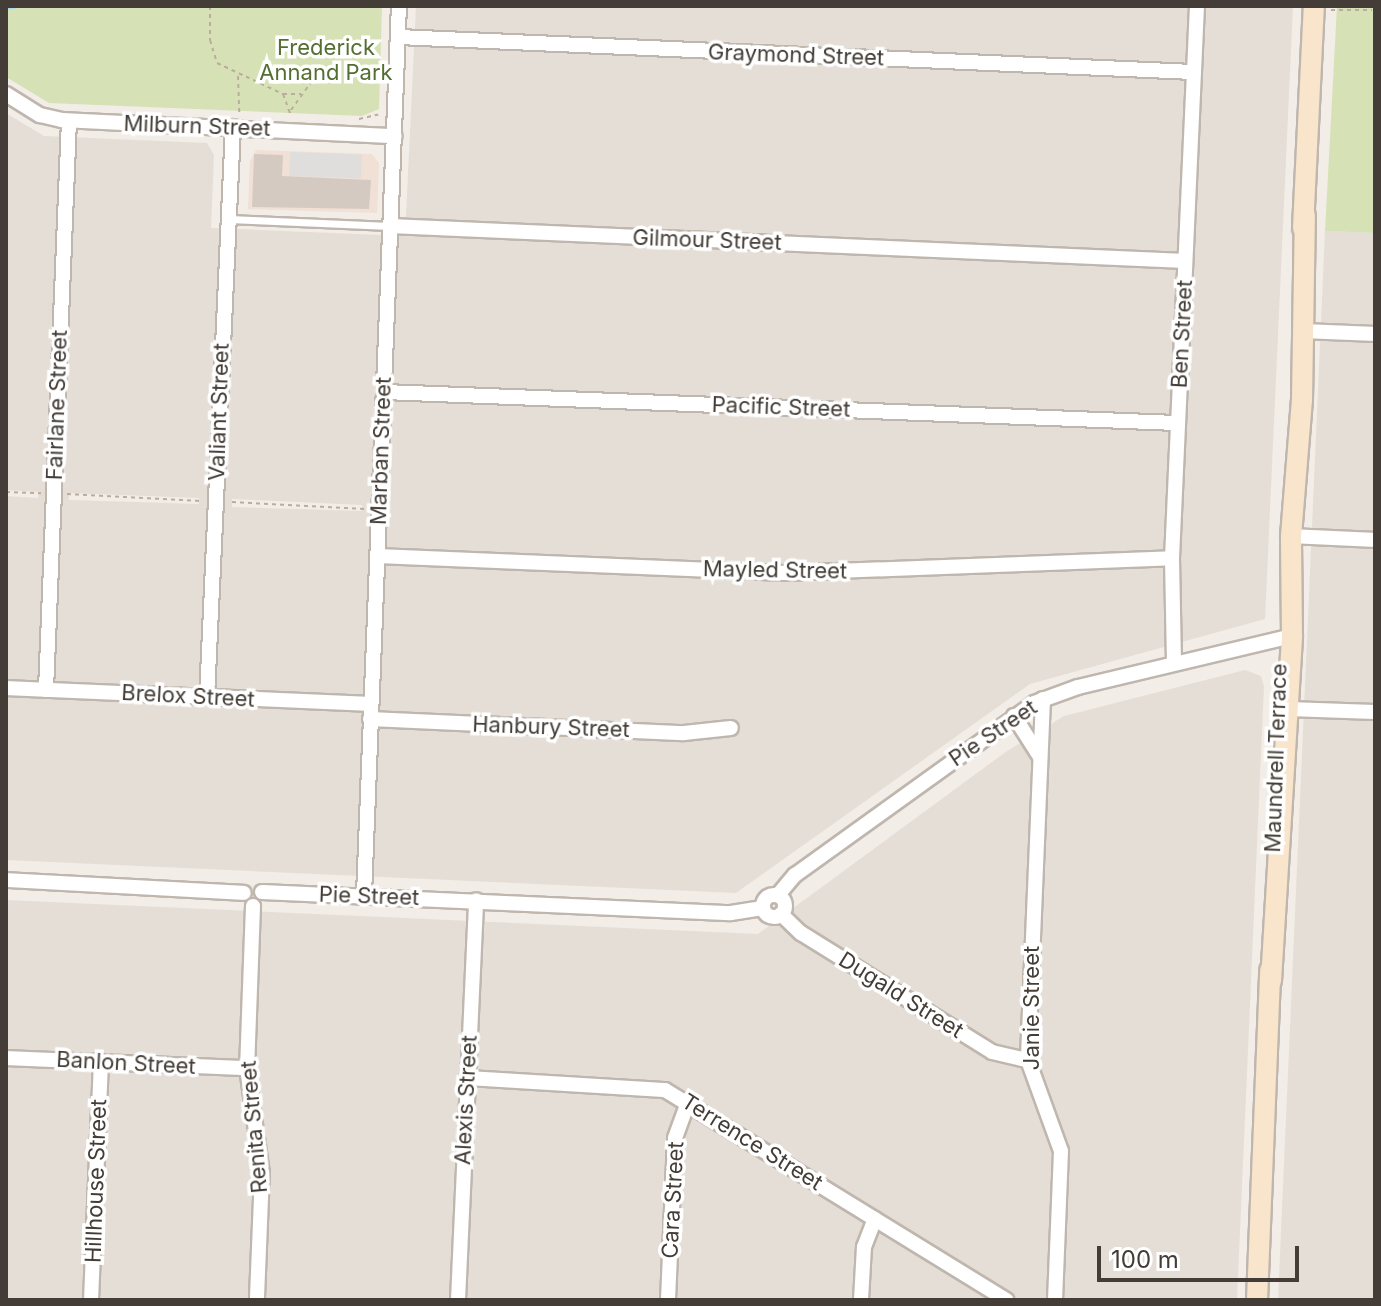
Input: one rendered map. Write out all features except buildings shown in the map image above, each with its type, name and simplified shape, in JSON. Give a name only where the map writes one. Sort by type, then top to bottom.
[{"type":"main road","name":"Maundrell Terrace","points":[[1296,432],[1292,384],[1305,215],[1314,8]]},
{"type":"main road","name":"Maundrell Terrace","points":[[1257,1300],[1286,638],[1304,331],[1305,215]]},
{"type":"main road","name":"Maundrell Terrace","points":[[1271,981],[1288,709],[1286,638]]},
{"type":"street","name":"Marban Street","points":[[364,895],[399,6]]},
{"type":"street","name":"Ben Street","points":[[1174,663],[1172,558],[1197,6]]},
{"type":"street","name":"Graymond Street","points":[[398,37],[1194,72]]},
{"type":"street","name":"Milburn Street","points":[[6,94],[40,115],[69,121],[236,121],[395,136]]},
{"type":"street","name":"Fairlane Street","points":[[46,690],[69,121]]},
{"type":"street","name":"Valiant Street","points":[[207,697],[228,219],[236,121]]},
{"type":"street","name":"Gilmour Street","points":[[390,226],[1185,261]]},
{"type":"street","points":[[1304,331],[1375,334]]},
{"type":"street","name":"Pacific Street","points":[[384,392],[1178,423]]},
{"type":"street","points":[[1291,536],[1375,540]]},
{"type":"street","name":"Mayled Street","points":[[377,556],[785,573],[1172,558]]},
{"type":"street","name":"Pie Street","points":[[778,895],[795,875],[1014,716],[1043,699],[1174,663],[1286,638]]},
{"type":"street","name":"Brelox Street","points":[[6,688],[207,697],[371,712]]},
{"type":"street","name":"Janie Street","points":[[1043,699],[1046,721],[1040,757],[1028,1060],[1061,1151],[1055,1300]]},
{"type":"street","points":[[1288,709],[1375,712]]},
{"type":"street","name":"Hanbury Street","points":[[371,712],[684,733],[731,728]]},
{"type":"street","points":[[1014,716],[1040,757]]},
{"type":"street","points":[[6,880],[249,899]]},
{"type":"street","name":"Pie Street","points":[[249,899],[261,901],[262,892],[731,913],[763,908]]},
{"type":"street","points":[[778,895],[785,904],[781,914],[770,916],[763,908],[768,896],[778,895]]},
{"type":"street","name":"Renita Street","points":[[249,899],[247,1068],[262,1173],[257,1300]]},
{"type":"street","name":"Alexis Street","points":[[458,1300],[476,900]]},
{"type":"street","name":"Dugald Street","points":[[781,914],[801,933],[992,1052],[1028,1060]]},
{"type":"street","name":"Banlon Street","points":[[6,1058],[247,1068]]},
{"type":"street","name":"Hillhouse Street","points":[[91,1300],[101,1062]]},
{"type":"street","name":"Terrence Street","points":[[467,1078],[653,1087],[688,1102],[1007,1300]]},
{"type":"street","name":"Cara Street","points":[[668,1300],[675,1138],[688,1102]]},
{"type":"street","points":[[861,1300],[864,1247],[875,1219]]},
{"type":"lane","name":"Gilmour Street","points":[[228,219],[390,226]]},
{"type":"path","points":[[210,6],[210,40],[217,63],[283,94],[302,94]]},
{"type":"path","points":[[1314,8],[1372,10]]},
{"type":"path","points":[[291,111],[320,70]]},
{"type":"path","points":[[238,74],[236,121],[252,115]]},
{"type":"path","points":[[283,94],[291,117]]},
{"type":"path","points":[[347,119],[376,117],[383,109]]},
{"type":"path","points":[[278,116],[305,117]]},
{"type":"path","points":[[376,117],[377,122]]},
{"type":"path","points":[[6,492],[46,493]]},
{"type":"path","points":[[62,494],[207,501]]},
{"type":"path","points":[[222,502],[379,510]]},
{"type":"shaded area","points":[[416,6],[1293,6],[1265,619],[1030,684],[736,893],[6,860],[6,496],[38,498],[39,492],[6,490],[6,113],[44,136],[207,143],[214,155],[211,228],[405,236]],"holes":[[[69,493],[199,498],[199,504],[69,500]],[[232,499],[362,505],[362,511],[232,507]]]},
{"type":"shaded area","points":[[256,150],[372,154],[379,163],[377,213],[248,209],[250,161]]},
{"type":"shaded area","points":[[290,152],[362,155],[361,178],[289,176]]},
{"type":"shaded area","points":[[1325,231],[1375,233],[1375,1300],[1278,1300]]},
{"type":"shaded area","points":[[1245,670],[1261,676],[1264,686],[1237,1300],[6,1300],[6,900],[758,934],[1007,751],[1064,716]]},
{"type":"green space","name":"Frederick Annand Park","points":[[6,6],[382,6],[379,109],[362,116],[49,103],[6,77]]},
{"type":"green space","points":[[1337,6],[1375,6],[1375,233],[1325,231]]},
{"type":"waterway","points":[[6,8],[19,6]]}]
